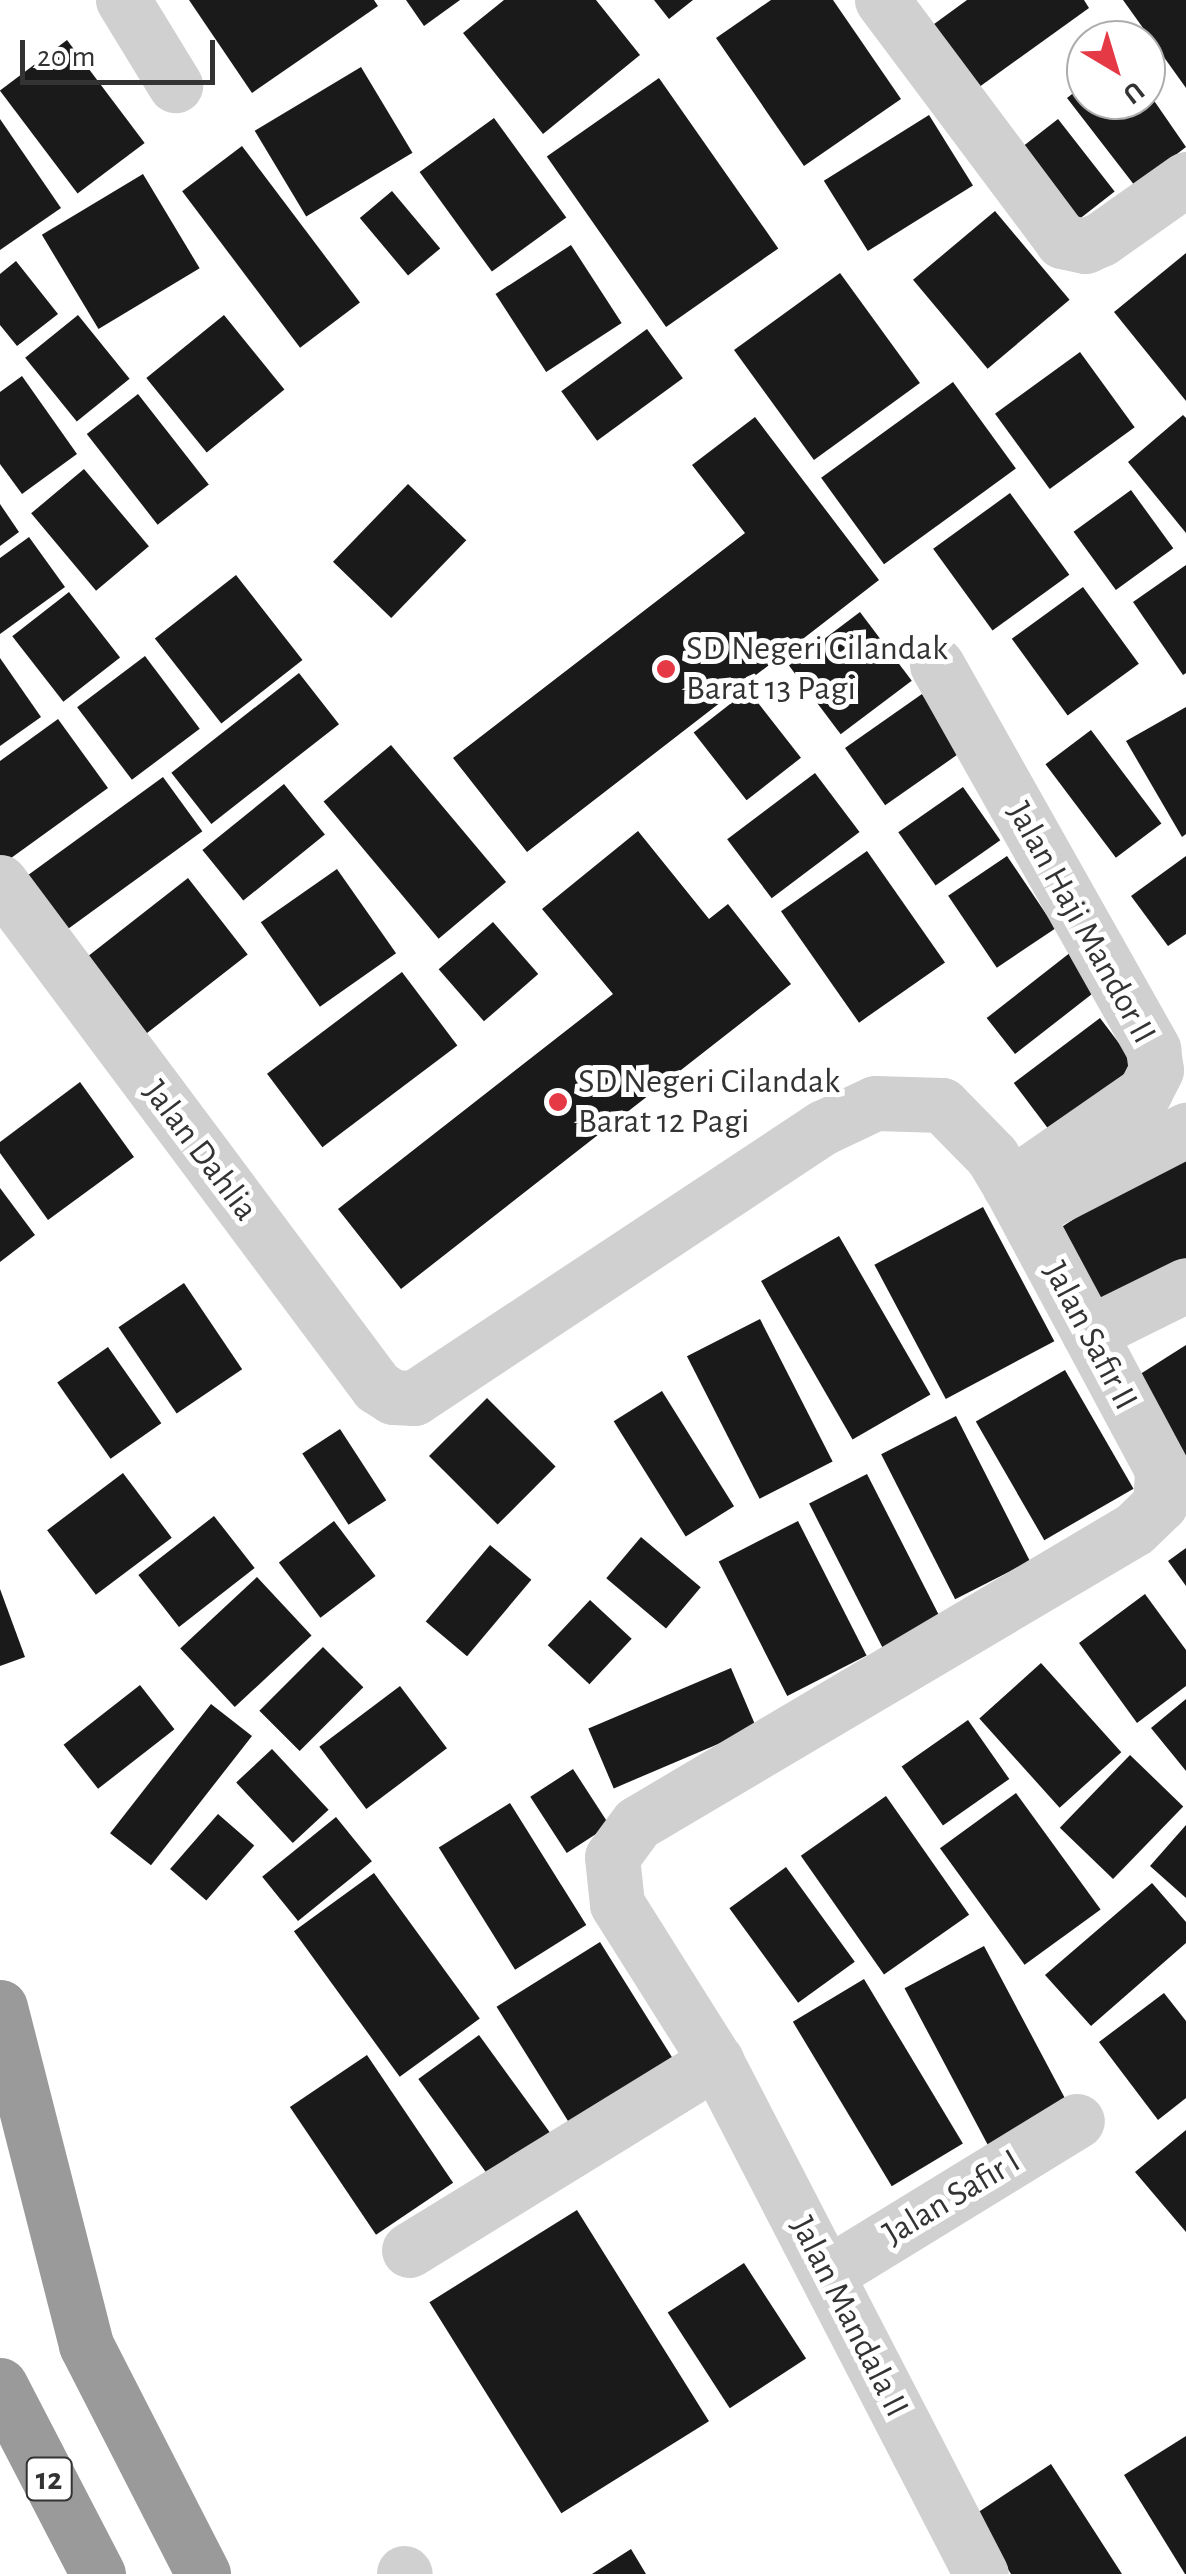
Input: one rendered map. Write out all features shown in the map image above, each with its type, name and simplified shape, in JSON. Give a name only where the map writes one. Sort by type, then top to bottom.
[{"type":"highway","points":[[0,2007],[86,2344],[203,2574]]},
{"type":"highway","name":"12","points":[[0,2385],[98,2574]]},
{"type":"street","points":[[122,0],[175,85]]},
{"type":"street","points":[[882,0],[1062,240],[1086,246],[1101,239],[1186,179]]},
{"type":"street","name":"Jalan Haji Mandor II","points":[[938,665],[1155,1059],[1145,1092],[1018,1200]]},
{"type":"street","name":"Jalan Dahlia","points":[[0,882],[377,1387],[393,1397],[414,1398]]},
{"type":"street","name":"Jalan Safir II","points":[[414,1398],[824,1127],[875,1103],[942,1106],[992,1156],[1162,1470],[1160,1504],[1150,1519],[637,1824],[612,1856],[617,1904]]},
{"type":"street","points":[[1018,1200],[1186,1130]]},
{"type":"street","points":[[1089,1332],[1186,1286]]},
{"type":"street","name":"Jalan Mandala II","points":[[617,1904],[716,2061],[981,2574]]},
{"type":"street","points":[[409,2250],[716,2061]]},
{"type":"street","name":"Jalan Safir I","points":[[826,2274],[1077,2121]]},
{"type":"building","points":[[189,0],[374,0],[378,6],[252,93]]},
{"type":"building","points":[[406,0],[460,0],[424,26]]},
{"type":"building","points":[[504,0],[596,0],[640,55],[543,134],[463,33]]},
{"type":"building","points":[[654,0],[693,0],[669,19]]},
{"type":"building","points":[[771,0],[833,0],[901,99],[804,166],[716,38]]},
{"type":"building","points":[[967,0],[1084,0],[1089,8],[1066,20],[1066,25],[975,90],[930,27]]},
{"type":"building","points":[[1123,0],[1186,0],[1186,88],[1166,60],[1166,20],[1137,20]]},
{"type":"building","points":[[67,40],[145,143],[78,194],[0,91]]},
{"type":"building","points":[[361,67],[413,153],[306,217],[255,131]]},
{"type":"building","points":[[659,78],[778,248],[666,327],[547,157]]},
{"type":"building","points":[[929,115],[973,185],[868,251],[824,181]]},
{"type":"building","points":[[494,118],[566,218],[492,272],[420,172]]},
{"type":"building","points":[[1166,118],[1186,147],[1135,186],[1084,120]]},
{"type":"building","points":[[0,119],[61,208],[0,250]]},
{"type":"building","points":[[1058,119],[1115,191],[1067,229],[1010,157]]},
{"type":"building","points":[[242,146],[360,303],[300,348],[182,191]]},
{"type":"building","points":[[143,174],[200,268],[99,329],[42,235]]},
{"type":"building","points":[[392,191],[440,248],[408,275],[360,218]]},
{"type":"building","points":[[995,211],[1070,300],[988,369],[913,280]]},
{"type":"building","points":[[571,245],[622,323],[546,372],[496,294]]},
{"type":"building","points":[[1186,253],[1186,401],[1114,312]]},
{"type":"building","points":[[16,261],[58,314],[17,346],[0,325],[0,274]]},
{"type":"building","points":[[840,273],[920,383],[814,460],[734,350]]},
{"type":"building","points":[[78,315],[130,379],[77,422],[25,358]]},
{"type":"building","points":[[224,315],[284,390],[207,453],[146,378]]},
{"type":"building","points":[[647,329],[683,378],[597,441],[561,391]]},
{"type":"building","points":[[1080,352],[1135,427],[1050,489],[995,414]]},
{"type":"building","points":[[22,376],[77,454],[22,494],[0,464],[0,392]]},
{"type":"building","points":[[953,382],[1016,469],[884,564],[821,478]]},
{"type":"building","points":[[138,394],[209,485],[158,525],[87,434]]},
{"type":"building","points":[[1183,415],[1186,418],[1186,533],[1128,462]]},
{"type":"building","name":"SD Negeri Cilandak Barat 13 Pagi","points":[[755,417],[879,580],[527,852],[453,758],[745,533],[692,465]]},
{"type":"building","points":[[84,469],[149,546],[96,591],[31,513]]},
{"type":"building","points":[[408,484],[466,540],[391,618],[333,562]]},
{"type":"building","points":[[1131,490],[1173,548],[1116,590],[1074,532]]},
{"type":"building","points":[[1010,493],[1069,575],[993,631],[933,549]]},
{"type":"building","points":[[0,504],[19,532],[0,546]]},
{"type":"building","points":[[29,537],[65,587],[0,634],[0,558]]},
{"type":"building","points":[[1186,565],[1186,673],[1183,675],[1133,602]]},
{"type":"building","points":[[236,575],[302,660],[221,724],[155,638]]},
{"type":"building","points":[[1083,587],[1139,664],[1068,716],[1012,639]]},
{"type":"building","points":[[69,592],[120,657],[63,702],[12,636]]},
{"type":"building","points":[[860,612],[912,681],[841,734],[789,666]]},
{"type":"building","points":[[145,656],[200,729],[132,780],[77,707]]},
{"type":"building","points":[[0,658],[41,717],[0,746]]},
{"type":"building","points":[[299,673],[339,724],[211,824],[171,773]]},
{"type":"building","points":[[748,690],[801,758],[747,800],[694,732]]},
{"type":"building","points":[[922,694],[962,751],[885,805],[845,748]]},
{"type":"building","points":[[1186,707],[1186,834],[1182,837],[1126,741]]},
{"type":"building","points":[[58,719],[108,788],[0,866],[0,761]]},
{"type":"building","points":[[1091,730],[1161,823],[1116,858],[1045,764]]},
{"type":"building","points":[[391,745],[506,882],[439,939],[324,802]]},
{"type":"building","points":[[815,773],[860,832],[772,898],[727,839]]},
{"type":"building","points":[[163,777],[202,831],[53,940],[13,886]]},
{"type":"building","points":[[284,784],[325,835],[243,901],[202,850]]},
{"type":"building","points":[[963,787],[1000,840],[936,886],[898,832]]},
{"type":"building","name":"SD Negeri Cilandak Barat 12 Pagi","points":[[638,831],[709,919],[728,904],[791,984],[401,1289],[338,1209],[613,994],[542,909]]},
{"type":"building","points":[[867,851],[945,962],[859,1023],[781,911]]},
{"type":"building","points":[[1007,856],[1056,928],[997,968],[948,896]]},
{"type":"building","points":[[1186,856],[1186,934],[1168,946],[1131,896]]},
{"type":"building","points":[[337,869],[396,953],[320,1007],[261,922]]},
{"type":"building","points":[[188,878],[248,954],[136,1042],[76,965]]},
{"type":"building","points":[[493,922],[538,974],[484,1021],[439,969]]},
{"type":"building","points":[[1071,952],[1099,988],[1015,1054],[987,1018]]},
{"type":"building","points":[[402,972],[457,1045],[322,1147],[267,1074]]},
{"type":"building","points":[[1100,1018],[1137,1068],[1051,1133],[1014,1083]]},
{"type":"building","points":[[80,1082],[134,1157],[48,1220],[0,1153],[0,1142]]},
{"type":"building","points":[[1186,1146],[1186,1267],[1110,1317],[1054,1232]]},
{"type":"building","points":[[0,1188],[35,1235],[0,1262]]},
{"type":"building","points":[[983,1207],[1054,1341],[946,1399],[874,1265]]},
{"type":"building","points":[[839,1236],[930,1394],[853,1439],[761,1281]]},
{"type":"building","points":[[184,1283],[242,1369],[177,1413],[119,1327]]},
{"type":"building","points":[[760,1319],[833,1462],[760,1499],[687,1356]]},
{"type":"building","points":[[1186,1345],[1186,1459],[1134,1378]]},
{"type":"building","points":[[108,1347],[161,1423],[111,1459],[57,1383]]},
{"type":"building","points":[[1065,1370],[1134,1489],[1044,1540],[976,1422]]},
{"type":"building","points":[[662,1391],[734,1506],[686,1537],[614,1421]]},
{"type":"building","points":[[487,1398],[556,1467],[498,1525],[429,1456]]},
{"type":"building","points":[[956,1416],[1030,1561],[955,1599],[881,1454]]},
{"type":"building","points":[[340,1429],[386,1500],[349,1525],[302,1454]]},
{"type":"building","points":[[123,1473],[172,1538],[96,1595],[47,1530]]},
{"type":"building","points":[[867,1474],[943,1623],[885,1652],[809,1504]]},
{"type":"building","points":[[214,1516],[255,1568],[179,1627],[138,1575]]},
{"type":"building","points":[[334,1521],[376,1576],[320,1618],[279,1563]]},
{"type":"building","points":[[798,1521],[867,1656],[787,1696],[719,1561]]},
{"type":"building","points":[[641,1537],[701,1587],[666,1629],[606,1578]]},
{"type":"building","points":[[490,1545],[531,1580],[467,1656],[426,1622]]},
{"type":"building","points":[[1186,1548],[1186,1586],[1168,1561]]},
{"type":"building","points":[[257,1577],[312,1636],[235,1707],[180,1649]]},
{"type":"building","points":[[0,1589],[25,1657],[0,1666]]},
{"type":"building","points":[[1145,1594],[1186,1650],[1186,1686],[1137,1723],[1079,1643]]},
{"type":"building","points":[[590,1600],[632,1639],[589,1684],[548,1645]]},
{"type":"building","points":[[323,1647],[363,1687],[300,1751],[259,1711]]},
{"type":"building","points":[[1041,1663],[1121,1752],[1060,1808],[979,1719]]},
{"type":"building","points":[[731,1668],[756,1728],[614,1788],[588,1729]]},
{"type":"building","points":[[140,1685],[174,1729],[98,1789],[64,1745]]},
{"type":"building","points":[[400,1686],[447,1748],[366,1809],[319,1747]]},
{"type":"building","points":[[1186,1699],[1186,1771],[1151,1728]]},
{"type":"building","points":[[211,1704],[252,1736],[151,1865],[110,1833]]},
{"type":"building","points":[[968,1720],[1009,1779],[943,1825],[902,1766]]},
{"type":"building","points":[[272,1749],[329,1810],[293,1843],[236,1782]]},
{"type":"building","points":[[1130,1755],[1183,1806],[1113,1879],[1060,1828]]},
{"type":"building","points":[[573,1769],[609,1825],[567,1853],[530,1797]]},
{"type":"building","points":[[1016,1793],[1101,1909],[1025,1965],[940,1848]]},
{"type":"building","points":[[886,1796],[969,1915],[884,1974],[801,1856]]},
{"type":"building","points":[[510,1803],[586,1925],[515,1970],[439,1848]]},
{"type":"building","points":[[218,1814],[254,1845],[206,1901],[170,1869]]},
{"type":"building","points":[[336,1817],[372,1861],[298,1921],[262,1877]]},
{"type":"building","points":[[1186,1825],[1186,1898],[1150,1866]]},
{"type":"building","points":[[786,1867],[855,1962],[798,2003],[729,1908]]},
{"type":"building","points":[[374,1873],[480,2019],[400,2077],[294,1931]]},
{"type":"building","points":[[1152,1883],[1186,1922],[1186,1943],[1091,2026],[1045,1975]]},
{"type":"building","points":[[600,1942],[677,2066],[574,2130],[497,2007]]},
{"type":"building","points":[[984,1946],[1071,2110],[992,2152],[905,1988]]},
{"type":"building","points":[[864,1979],[963,2144],[892,2186],[793,2022]]},
{"type":"building","points":[[1164,1993],[1186,2021],[1186,2098],[1158,2120],[1099,2042]]},
{"type":"building","points":[[479,2035],[555,2139],[494,2183],[418,2079]]},
{"type":"building","points":[[367,2055],[453,2183],[376,2235],[290,2107]]},
{"type":"building","points":[[1186,2130],[1186,2232],[1135,2172]]},
{"type":"building","points":[[577,2210],[709,2421],[561,2513],[429,2302]]},
{"type":"building","points":[[744,2263],[806,2359],[730,2408],[668,2313]]},
{"type":"building","points":[[1186,2436],[1186,2574],[1185,2574],[1124,2475]]},
{"type":"building","points":[[1051,2464],[1122,2574],[1011,2574],[974,2515]]},
{"type":"building","points":[[631,2549],[646,2574],[592,2574]]},
{"type":"place","name":"SD Negeri Cilandak Barat 13 Pagi","points":[[666,669]]},
{"type":"place","name":"SD Negeri Cilandak Barat 12 Pagi","points":[[558,1102]]}]
